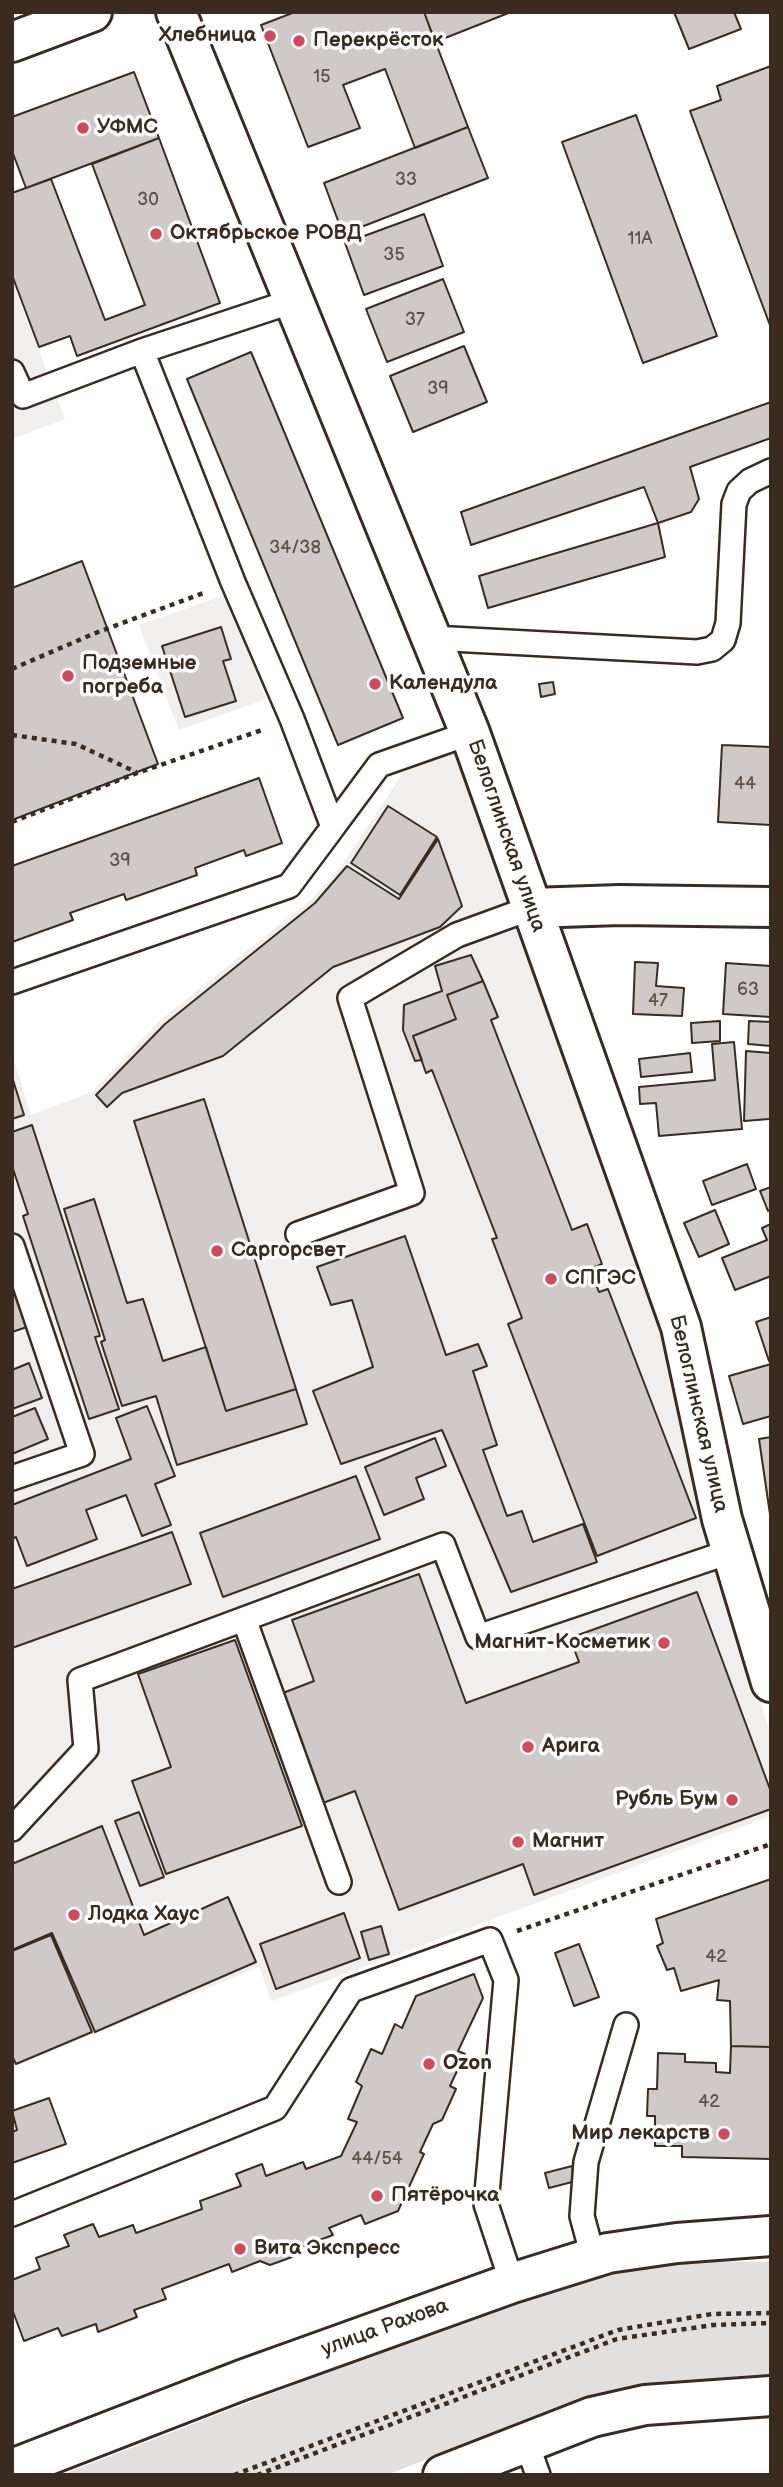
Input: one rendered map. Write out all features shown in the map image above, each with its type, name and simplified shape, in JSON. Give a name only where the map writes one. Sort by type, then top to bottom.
[{"type":"street","points":[[12,42],[92,12]]},
{"type":"street","name":"Белоглинская улица","points":[[176,12],[470,733],[681,1327],[722,1519],[771,1682]]},
{"type":"street","points":[[531,908],[620,905],[771,907]]},
{"type":"street","name":"улица Рахова","points":[[12,2469],[242,2380],[512,2283],[608,2253],[677,2243],[771,2236]]},
{"type":"street","points":[[453,2473],[532,2459],[592,2417],[645,2405],[771,2396]]},
{"type":"lane","points":[[12,372],[23,396],[142,351],[293,301]]},
{"type":"lane","points":[[142,351],[233,582],[292,719],[333,827]]},
{"type":"lane","points":[[432,638],[697,652],[712,649],[723,640],[728,623],[734,504],[739,491],[750,481],[771,471]]},
{"type":"lane","points":[[12,982],[289,886],[379,765],[470,733]]},
{"type":"lane","points":[[298,1234],[412,1193],[350,998],[457,934],[531,908]]},
{"type":"lane","points":[[12,1246],[82,1454],[12,1478]]},
{"type":"lane","points":[[12,1829],[86,1749],[80,1680],[443,1545],[478,1637],[732,1551]]},
{"type":"lane","points":[[244,1619],[339,1882]]},
{"type":"lane","points":[[12,2214],[275,2108],[351,1990],[490,1940],[506,1980],[486,2204],[512,2283]]},
{"type":"lane","points":[[593,2258],[582,2216],[586,2162],[626,2025]]},
{"type":"path","points":[[12,669],[93,634],[233,582]]},
{"type":"path","points":[[12,822],[137,773],[292,719]]},
{"type":"path","points":[[12,736],[76,744],[137,773]]},
{"type":"path","points":[[490,1940],[771,1844]]},
{"type":"path","points":[[234,2475],[618,2330],[712,2314],[771,2313]]},
{"type":"path","points":[[257,2475],[617,2339],[713,2325],[771,2323]]},
{"type":"shaded area","points":[[12,280],[65,419],[12,439]]},
{"type":"shaded area","points":[[226,595],[266,699],[179,730],[139,625]]},
{"type":"shaded area","points":[[451,745],[668,1330],[771,1739],[771,1816],[272,2001],[259,1967],[12,2067],[12,1336],[34,1327],[12,1261],[12,1054],[31,1115],[92,1092],[159,1021],[313,898],[344,862],[412,759]]},
{"type":"shaded area","points":[[685,2261],[771,2262],[771,2378],[731,2377],[640,2386],[582,2398],[387,2475],[61,2475],[519,2298],[615,2270]]},
{"type":"building","points":[[295,12],[424,12],[468,127],[415,148],[385,69],[343,85],[360,128],[308,147],[261,25]]},
{"type":"building","points":[[424,12],[511,12],[435,42]]},
{"type":"building","points":[[674,12],[734,12],[741,29],[689,49]]},
{"type":"building","points":[[771,66],[771,328],[690,111],[721,100],[717,86]]},
{"type":"building","name":"УФМС","points":[[134,72],[159,138],[26,188],[12,151],[12,117]]},
{"type":"building","points":[[636,115],[717,336],[643,363],[562,142]]},
{"type":"building","points":[[468,127],[488,178],[343,234],[324,183]]},
{"type":"building","name":"Октябрьское РОВД","points":[[159,138],[220,303],[77,356],[70,336],[39,347],[12,275],[12,193],[51,179],[105,320],[145,305],[92,164]]},
{"type":"building","points":[[424,214],[443,266],[364,295],[345,243]]},
{"type":"building","points":[[443,279],[464,332],[387,362],[366,309]]},
{"type":"building","points":[[464,346],[487,402],[413,432],[390,376]]},
{"type":"building","points":[[251,352],[403,718],[338,745],[187,379]]},
{"type":"building","points":[[771,402],[771,438],[690,467],[699,499],[691,512],[658,523],[644,487],[471,545],[461,512]]},
{"type":"building","points":[[658,523],[665,557],[488,608],[479,576]]},
{"type":"building","name":"Подземные погреба","points":[[82,561],[158,764],[12,820],[12,588]]},
{"type":"building","points":[[221,627],[231,659],[223,661],[236,701],[185,717],[162,646]]},
{"type":"building","points":[[553,682],[555,694],[541,697],[539,684]]},
{"type":"building","points":[[722,745],[771,747],[771,825],[718,822]]},
{"type":"building","points":[[259,778],[282,843],[246,856],[244,850],[195,868],[197,875],[126,900],[124,894],[70,913],[73,920],[12,942],[12,866]]},
{"type":"building","points":[[388,806],[437,837],[400,895],[351,863]]},
{"type":"building","points":[[438,839],[462,906],[440,927],[333,967],[223,1056],[122,1093],[107,1107],[96,1095],[165,1024],[315,903],[347,866],[399,899]]},
{"type":"building","points":[[471,955],[483,981],[447,995],[456,1019],[413,1036],[422,1060],[415,1061],[403,1030],[404,1005],[442,991],[435,966]]},
{"type":"building","points":[[635,962],[658,963],[656,986],[684,988],[682,1016],[633,1014]]},
{"type":"building","points":[[726,963],[771,966],[771,1017],[723,1014]]},
{"type":"building","name":"СПГЭС","points":[[483,981],[498,1017],[491,1020],[572,1230],[587,1224],[602,1264],[590,1269],[599,1292],[608,1289],[696,1518],[597,1556],[508,1324],[522,1318],[492,1239],[497,1238],[432,1070],[426,1073],[413,1036],[456,1019],[447,995]]},
{"type":"building","points":[[720,1021],[720,1041],[692,1043],[691,1023]]},
{"type":"building","points":[[749,1021],[771,1022],[771,1046],[748,1044]]},
{"type":"building","points":[[734,1042],[742,1129],[659,1136],[656,1103],[640,1104],[639,1087],[715,1080],[712,1044]]},
{"type":"building","points":[[746,1051],[771,1053],[769,1119],[744,1121]]},
{"type":"building","points":[[690,1053],[692,1072],[641,1077],[639,1059]]},
{"type":"building","points":[[12,1077],[24,1115],[12,1119]]},
{"type":"building","points":[[204,1099],[296,1389],[226,1411],[134,1121]]},
{"type":"building","points":[[32,1125],[100,1336],[95,1337],[119,1409],[89,1419],[23,1216],[28,1214],[12,1166],[12,1132]]},
{"type":"building","points":[[747,1164],[756,1189],[712,1205],[703,1181]]},
{"type":"building","points":[[771,1187],[771,1209],[768,1211],[760,1191]]},
{"type":"building","points":[[94,1199],[127,1303],[143,1299],[163,1361],[206,1347],[226,1411],[296,1389],[307,1424],[177,1465],[156,1396],[122,1406],[101,1342],[105,1340],[64,1209]]},
{"type":"building","points":[[715,1210],[729,1244],[699,1257],[684,1223]]},
{"type":"building","points":[[771,1224],[771,1276],[735,1290],[722,1258],[767,1240],[762,1228]]},
{"type":"building","points":[[405,1236],[446,1355],[478,1344],[487,1366],[473,1371],[497,1445],[483,1450],[507,1516],[522,1511],[533,1542],[583,1524],[597,1562],[511,1592],[442,1430],[341,1464],[313,1391],[373,1367],[352,1300],[331,1305],[317,1267]]},
{"type":"building","points":[[12,1274],[30,1326],[12,1332]]},
{"type":"building","points":[[771,1317],[771,1361],[769,1361],[756,1322]]},
{"type":"building","points":[[29,1363],[42,1398],[12,1409],[12,1370]]},
{"type":"building","points":[[771,1364],[771,1416],[743,1424],[729,1376]]},
{"type":"building","points":[[147,1406],[175,1476],[155,1484],[171,1525],[142,1536],[126,1495],[86,1510],[97,1539],[27,1566],[16,1537],[12,1539],[12,1505],[131,1459],[116,1418]]},
{"type":"building","points":[[35,1408],[48,1439],[12,1454],[12,1417]]},
{"type":"building","points":[[771,1437],[771,1521],[759,1439]]},
{"type":"building","points":[[435,1438],[446,1466],[416,1478],[424,1499],[384,1515],[365,1467]]},
{"type":"building","points":[[356,1476],[380,1539],[223,1597],[200,1533]]},
{"type":"building","points":[[172,1532],[191,1584],[12,1648],[12,1589]]},
{"type":"building","name":"Арига","points":[[419,1574],[466,1703],[579,1662],[570,1638],[697,1592],[771,1792],[771,1809],[534,1895],[523,1864],[399,1910],[355,1791],[323,1803],[283,1693],[314,1681],[292,1620]]},
{"type":"building","points":[[235,1640],[302,1826],[166,1874],[132,1781],[171,1767],[138,1674]]},
{"type":"building","points":[[139,1812],[164,1877],[140,1886],[115,1821]]},
{"type":"building","name":"Лодка Хаус","points":[[102,1826],[144,1935],[228,1897],[256,1962],[95,2032],[52,1933],[12,1950],[12,1864]]},
{"type":"building","points":[[771,1879],[771,2047],[731,2046],[730,2001],[717,2000],[719,1980],[681,1991],[674,1968],[667,1970],[657,1946],[663,1943],[656,1919]]},
{"type":"building","points":[[344,1913],[360,1958],[276,1989],[260,1944]]},
{"type":"building","points":[[381,1926],[389,1954],[369,1960],[361,1932]]},
{"type":"building","points":[[51,1935],[92,2032],[16,2064],[12,2056],[12,1951]]},
{"type":"building","points":[[579,1944],[599,1997],[574,2006],[555,1953]]},
{"type":"building","points":[[474,1974],[483,1998],[458,2051],[465,2054],[450,2086],[456,2089],[442,2120],[433,2124],[420,2152],[424,2154],[398,2211],[365,2224],[361,2215],[329,2228],[333,2235],[301,2247],[303,2253],[270,2265],[260,2261],[232,2272],[229,2264],[162,2289],[166,2299],[134,2310],[137,2317],[98,2332],[96,2324],[62,2336],[58,2328],[24,2341],[12,2309],[12,2280],[40,2269],[36,2258],[69,2246],[64,2235],[93,2224],[99,2237],[133,2225],[136,2233],[202,2209],[200,2201],[241,2186],[236,2174],[262,2164],[266,2176],[303,2162],[306,2169],[341,2156],[357,2122],[348,2119],[362,2086],[356,2082],[371,2049],[382,2054],[395,2024],[402,2028],[416,1996]]},
{"type":"building","points":[[731,2046],[771,2047],[771,2159],[682,2157],[682,2146],[655,2146],[655,2116],[647,2116],[648,2089],[657,2089],[658,2053],[685,2054],[685,2062],[716,2063],[716,2072],[730,2073]]},
{"type":"building","points":[[49,2098],[66,2144],[12,2163],[12,2132],[17,2130],[12,2111]]},
{"type":"building","points":[[572,2166],[576,2181],[549,2188],[545,2173]]},
{"type":"place","name":"Хлебница","points":[[270,36]]},
{"type":"place","name":"Перекрёсток","points":[[299,41]]},
{"type":"place","name":"УФМС","points":[[83,128]]},
{"type":"place","name":"Октябрьское РОВД","points":[[156,234]]},
{"type":"place","name":"Подземные погреба","points":[[68,676]]},
{"type":"place","name":"Календула","points":[[375,684]]},
{"type":"place","name":"Саргорсвет","points":[[217,1251]]},
{"type":"place","name":"СПГЭС","points":[[551,1279]]},
{"type":"place","name":"Магнит-Косметик","points":[[664,1643]]},
{"type":"place","name":"Арига","points":[[528,1747]]},
{"type":"place","name":"Рубль Бум","points":[[732,1800]]},
{"type":"place","name":"Магнит","points":[[518,1842]]},
{"type":"place","name":"Лодка Хаус","points":[[74,1915]]},
{"type":"place","name":"Ozon","points":[[429,2064]]},
{"type":"place","name":"Мир лекарств","points":[[724,2134]]},
{"type":"place","name":"Пятёрочка","points":[[377,2196]]},
{"type":"place","name":"Вита Экспресс","points":[[240,2249]]}]
